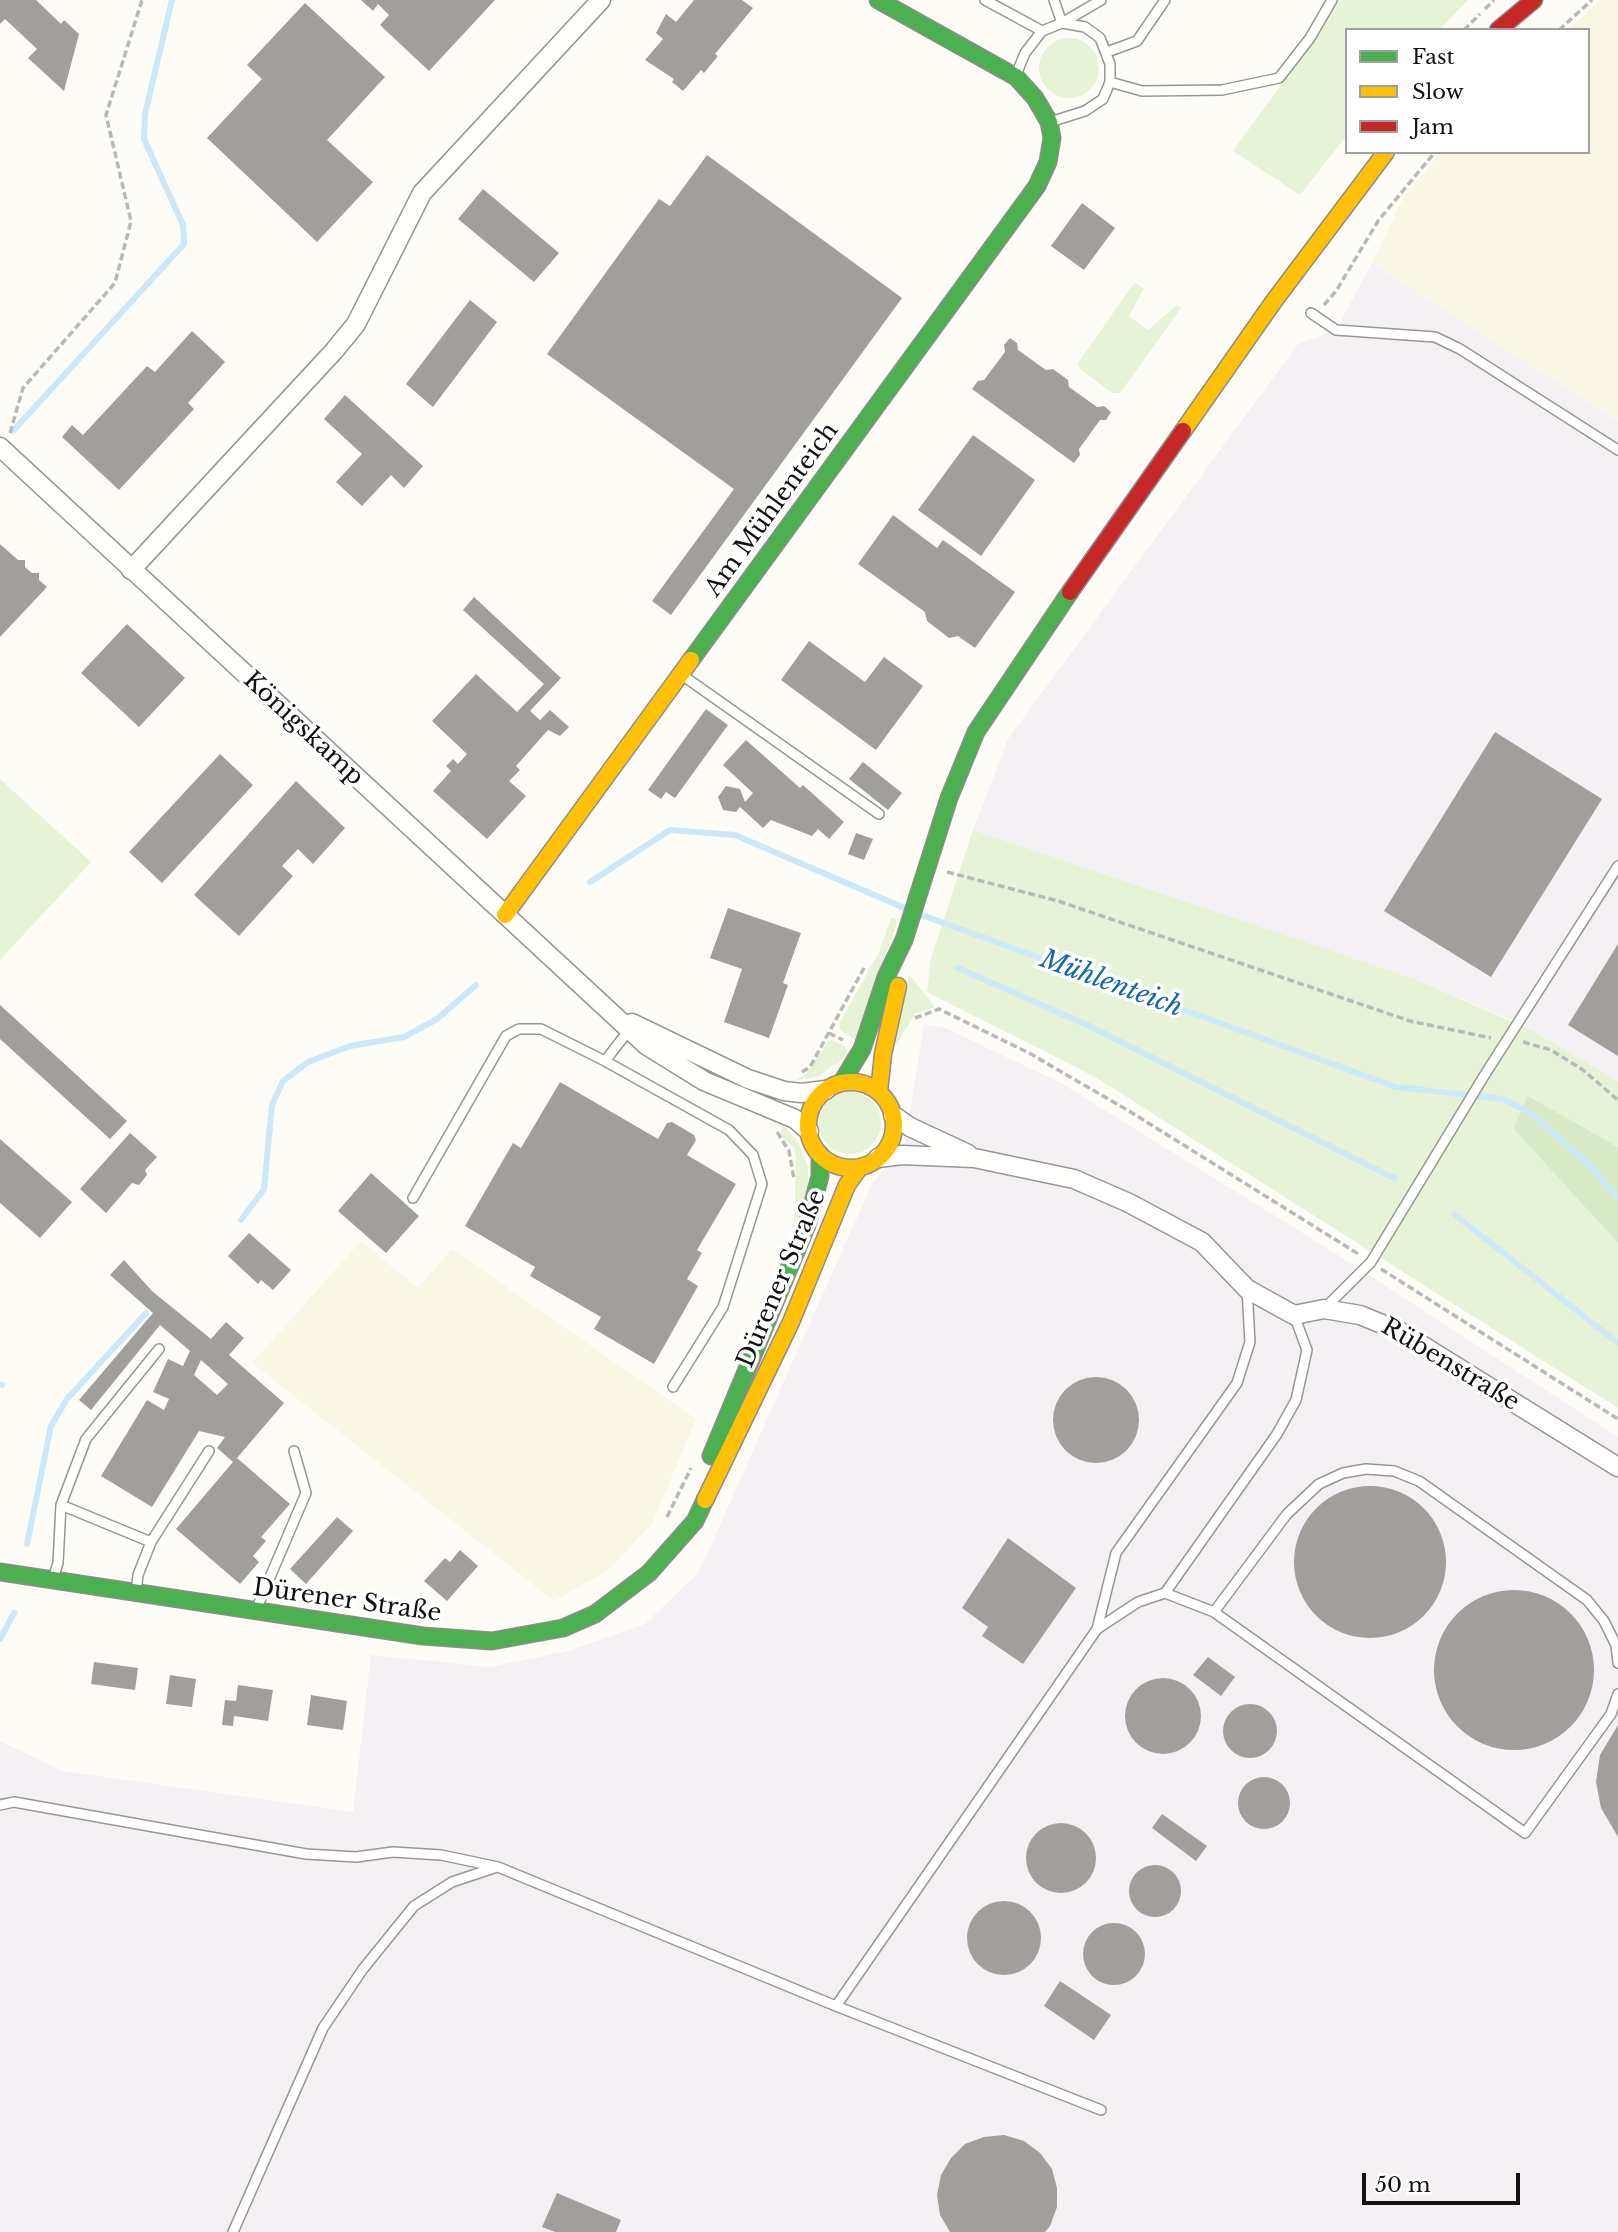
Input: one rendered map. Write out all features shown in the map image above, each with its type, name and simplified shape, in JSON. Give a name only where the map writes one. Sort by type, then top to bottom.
[{"type":"main road","points":[[878,0],[1016,77],[1035,98],[1049,122]]},
{"type":"main road","points":[[1500,28],[1534,0]]},
{"type":"main road","name":"Am Mühlenteich","points":[[505,915],[1037,186],[1048,162],[1052,138],[1049,122]]},
{"type":"main road","points":[[879,1092],[883,1054],[906,934],[949,798],[976,732],[1013,673],[1282,290],[1384,154]]},
{"type":"main road","points":[[834,1086],[862,1083],[879,1092],[893,1115],[892,1138],[878,1158],[860,1167],[838,1165],[820,1154],[809,1131],[809,1116],[815,1101],[834,1086],[862,1049],[886,977],[906,934]]},
{"type":"main road","name":"Dürener Straße","points":[[666,1555],[754,1356],[807,1224],[820,1176],[820,1154]]},
{"type":"main road","name":"Dürener Straße","points":[[0,1572],[423,1636],[492,1641],[527,1637],[563,1628],[595,1614],[625,1593],[666,1555],[695,1521],[728,1458],[791,1322],[846,1185],[860,1167]]},
{"type":"street","points":[[131,570],[334,351],[356,324],[422,193],[601,0]]},
{"type":"street","name":"Königskamp","points":[[2,449],[606,1011],[646,1045],[704,1081],[795,1119],[809,1131]]},
{"type":"street","name":"Königskamp","points":[[606,1011],[748,1079],[784,1091],[801,1093],[834,1086]]},
{"type":"street","points":[[893,1115],[918,1131],[974,1158]]},
{"type":"street","points":[[878,1158],[902,1155],[974,1158],[1074,1179],[1129,1203],[1202,1242],[1247,1289],[1294,1315]]},
{"type":"street","name":"Rübenstraße","points":[[1294,1315],[1324,1309],[1360,1315],[1399,1331],[1618,1467]]},
{"type":"lane","points":[[985,0],[1042,32]]},
{"type":"lane","points":[[1054,0],[1062,23]]},
{"type":"lane","points":[[1016,77],[1025,53],[1042,32],[1101,0]]},
{"type":"lane","points":[[1107,52],[1137,41],[1165,0]]},
{"type":"lane","points":[[1110,82],[1142,91],[1222,90],[1279,78],[1310,38],[1332,0]]},
{"type":"lane","points":[[1049,122],[1085,111],[1103,99],[1110,82],[1107,52],[1100,38],[1085,27],[1062,23]]},
{"type":"lane","points":[[1311,313],[1336,330],[1435,337],[1460,349],[1618,450]]},
{"type":"lane","points":[[681,674],[879,814]]},
{"type":"lane","points":[[1324,1309],[1371,1262],[1484,1076],[1618,866]]},
{"type":"lane","points":[[413,1198],[506,1036],[519,1029],[541,1029],[605,1060],[729,1130],[753,1155],[762,1184],[723,1307],[673,1387]]},
{"type":"lane","points":[[605,1060],[629,1030]]},
{"type":"lane","points":[[836,2006],[1097,1629],[1116,1553],[1237,1384],[1250,1342],[1247,1289]]},
{"type":"lane","points":[[1097,1629],[1138,1602],[1165,1593],[1277,1434],[1296,1399],[1307,1350],[1294,1315]]},
{"type":"lane","points":[[53,1581],[58,1563],[61,1505],[86,1439],[159,1349]]},
{"type":"lane","points":[[136,1594],[138,1575],[151,1542],[209,1451]]},
{"type":"lane","points":[[256,1612],[306,1493],[294,1451]]},
{"type":"lane","points":[[1214,1612],[1287,1514],[1319,1484],[1343,1472],[1366,1469],[1394,1471],[1419,1481],[1587,1600],[1604,1620],[1616,1645],[1618,1663]]},
{"type":"lane","points":[[61,1505],[151,1542]]},
{"type":"lane","points":[[1165,1593],[1214,1612],[1525,1833],[1611,1714],[1618,1694]]},
{"type":"lane","points":[[0,1805],[14,1802],[306,1854],[356,1857],[393,1852],[429,1854],[498,1867],[836,2006],[1101,2110]]},
{"type":"lane","points":[[233,2232],[323,2028],[363,1969],[414,1906],[452,1882],[498,1867]]},
{"type":"path","points":[[2,449],[23,388],[115,283],[131,221],[106,115],[142,0]]},
{"type":"path","points":[[1561,28],[1592,0]]},
{"type":"path","points":[[1311,313],[1324,305],[1336,291],[1372,229],[1433,154]]},
{"type":"path","points":[[929,865],[970,880],[1069,904],[1410,1021],[1507,1041],[1534,1043],[1583,1070],[1618,1100]]},
{"type":"path","points":[[829,1033],[868,959]]},
{"type":"path","points":[[910,1025],[925,1012],[939,1009],[1029,1053],[1129,1111],[1618,1419]]},
{"type":"path","points":[[776,1111],[769,1128],[778,1133],[789,1151],[794,1183]]},
{"type":"path","points":[[665,1520],[693,1462]]},
{"type":"shaded area","points":[[1601,0],[1618,0],[1618,421],[1372,263],[1403,198],[1439,154],[1590,154],[1590,28],[1570,28]]},
{"type":"shaded area","points":[[1372,263],[1618,421],[1618,1081],[1519,1023],[1415,979],[973,830],[1008,739],[1298,344],[1336,330]]},
{"type":"shaded area","points":[[924,1024],[943,1027],[1061,1083],[1330,1250],[1618,1437],[1618,2232],[0,2232],[0,1741],[63,1771],[353,1812],[371,1655],[490,1667],[568,1651],[645,1624],[699,1572],[872,1184],[905,1142]]},
{"type":"shaded area","points":[[361,1241],[418,1288],[452,1249],[696,1419],[652,1524],[607,1571],[554,1601],[252,1363]]},
{"type":"green space","points":[[1334,0],[1468,0],[1441,28],[1345,28],[1345,138],[1300,195],[1233,151],[1322,28]]},
{"type":"green space","points":[[1069,38],[1086,43],[1094,51],[1099,68],[1094,85],[1086,93],[1069,98],[1052,93],[1044,85],[1039,68],[1044,51],[1052,43]]},
{"type":"green space","points":[[1134,283],[1144,288],[1129,316],[1148,330],[1177,305],[1181,308],[1120,393],[1112,393],[1080,369],[1078,363]]},
{"type":"green space","points":[[0,779],[91,862],[0,960]]},
{"type":"green space","points":[[973,830],[1415,979],[1533,1031],[1618,1081],[1618,1147],[1528,1097],[1513,1127],[1618,1243],[1618,1408],[1095,1077],[927,992],[931,958]]},
{"type":"green space","points":[[891,918],[898,920],[855,1039],[840,1030],[839,1024],[879,952]]},
{"type":"green space","points":[[909,974],[935,1007],[915,1014],[893,1050]]},
{"type":"green space","points":[[828,1041],[845,1046],[848,1054],[819,1076],[794,1081],[806,1074]]},
{"type":"green space","points":[[844,1092],[856,1092],[872,1101],[879,1111],[879,1135],[872,1145],[856,1154],[844,1154],[833,1149],[824,1140],[819,1129],[819,1117],[824,1106],[833,1097]]},
{"type":"green space","points":[[1528,1096],[1618,1147],[1618,1243],[1513,1128]]},
{"type":"green space","points":[[783,1125],[798,1142],[808,1167],[808,1186],[794,1237],[796,1159],[794,1148],[780,1135]]},
{"type":"building","points":[[0,0],[36,0],[61,24],[64,20],[79,34],[64,91],[28,58],[37,49],[5,19],[0,24]]},
{"type":"building","points":[[361,0],[495,0],[429,71],[380,25],[389,15],[378,4],[373,11]]},
{"type":"building","points":[[694,0],[742,0],[753,8],[715,54],[718,56],[704,73],[701,70],[683,91],[672,82],[674,79],[645,60],[663,39],[656,33],[666,14],[676,22]]},
{"type":"building","points":[[305,3],[385,77],[327,140],[373,182],[317,242],[207,138],[262,79],[247,65]]},
{"type":"building","points":[[707,155],[902,298],[671,615],[652,601],[734,489],[547,354],[659,199],[670,206]]},
{"type":"building","points":[[483,189],[559,253],[534,282],[458,219]]},
{"type":"building","points":[[1082,203],[1115,228],[1084,270],[1051,246]]},
{"type":"building","points":[[470,300],[497,322],[433,407],[406,384]]},
{"type":"building","points":[[192,331],[225,362],[188,403],[194,409],[119,490],[62,437],[72,425],[83,435],[147,366],[155,372]]},
{"type":"building","points":[[1010,338],[1017,343],[1018,350],[1046,370],[1053,369],[1068,380],[1069,387],[1097,407],[1104,406],[1111,412],[1106,420],[1100,420],[1079,449],[1080,455],[1074,463],[972,389],[978,381],[984,380],[1005,352],[1004,345]]},
{"type":"building","points":[[345,395],[423,466],[404,488],[391,475],[362,506],[336,482],[362,454],[324,419]]},
{"type":"building","points":[[973,435],[1035,480],[981,556],[918,510]]},
{"type":"building","points":[[893,515],[937,548],[943,540],[1015,592],[975,648],[958,636],[949,638],[927,621],[925,612],[858,564]]},
{"type":"building","points":[[0,544],[18,560],[25,560],[25,567],[32,573],[39,573],[39,580],[47,587],[0,637]]},
{"type":"building","points":[[474,597],[561,678],[530,711],[540,720],[550,710],[569,727],[560,736],[548,730],[516,766],[520,770],[509,781],[526,796],[487,839],[433,791],[451,771],[446,766],[453,759],[458,764],[467,754],[432,721],[476,674],[517,712],[544,684],[463,610]]},
{"type":"building","points":[[127,624],[185,678],[139,727],[81,673]]},
{"type":"building","points":[[809,641],[865,682],[884,657],[923,686],[876,750],[781,680]]},
{"type":"building","points":[[706,709],[728,725],[675,798],[666,792],[661,799],[648,790]]},
{"type":"building","points":[[1495,732],[1602,799],[1491,977],[1384,911]]},
{"type":"building","points":[[746,740],[800,788],[803,785],[844,822],[829,839],[818,829],[812,836],[771,820],[763,828],[740,807],[736,812],[723,810],[718,797],[726,786],[740,789],[745,802],[753,793],[723,765]]},
{"type":"building","points":[[220,754],[253,785],[162,883],[129,852]]},
{"type":"building","points":[[863,762],[902,793],[888,810],[849,779]]},
{"type":"building","points":[[296,781],[345,828],[313,864],[298,849],[282,866],[293,876],[239,936],[194,895]]},
{"type":"building","points":[[856,833],[873,839],[864,860],[848,854]]},
{"type":"building","points":[[728,908],[801,933],[783,983],[788,985],[769,1038],[724,1022],[742,969],[710,958]]},
{"type":"building","points":[[1618,944],[1618,1056],[1568,1025]]},
{"type":"building","points":[[0,1005],[127,1121],[110,1139],[0,1039]]},
{"type":"building","points":[[560,1082],[658,1139],[667,1123],[672,1122],[694,1135],[696,1140],[687,1155],[736,1184],[697,1250],[702,1253],[687,1279],[698,1286],[654,1364],[594,1329],[601,1317],[530,1276],[535,1267],[465,1226],[513,1143],[521,1148]]},
{"type":"building","points":[[130,1133],[157,1157],[145,1170],[147,1175],[139,1185],[132,1183],[106,1213],[80,1189]]},
{"type":"building","points":[[0,1139],[72,1202],[40,1238],[0,1203]]},
{"type":"building","points":[[371,1173],[419,1216],[386,1253],[338,1211]]},
{"type":"building","points":[[249,1233],[291,1270],[273,1290],[261,1280],[258,1284],[228,1256]]},
{"type":"building","points":[[124,1260],[152,1291],[211,1339],[226,1322],[244,1338],[229,1355],[284,1403],[237,1458],[290,1504],[261,1537],[266,1541],[253,1556],[259,1562],[240,1584],[176,1529],[233,1462],[217,1448],[225,1437],[199,1431],[152,1507],[101,1476],[147,1400],[164,1410],[169,1399],[153,1392],[168,1359],[183,1366],[190,1351],[160,1325],[91,1410],[79,1400],[153,1313],[110,1275]],"holes":[[[201,1360],[228,1384],[217,1395],[194,1375]]]},
{"type":"building","points":[[1096,1377],[1120,1384],[1132,1396],[1139,1420],[1132,1444],[1120,1456],[1096,1463],[1072,1456],[1060,1444],[1053,1420],[1060,1396],[1072,1384]]},
{"type":"building","points":[[1370,1486],[1399,1492],[1424,1508],[1440,1533],[1446,1562],[1440,1591],[1424,1616],[1399,1632],[1370,1638],[1341,1632],[1316,1616],[1300,1591],[1294,1562],[1300,1533],[1316,1508],[1341,1492]]},
{"type":"building","points":[[337,1517],[353,1531],[306,1584],[290,1569]]},
{"type":"building","points":[[1008,1538],[1076,1588],[1023,1664],[982,1636],[988,1627],[962,1608]]},
{"type":"building","points":[[460,1550],[478,1566],[447,1601],[424,1581],[445,1558],[450,1562]]},
{"type":"building","points":[[1514,1590],[1544,1597],[1570,1614],[1587,1640],[1594,1670],[1587,1700],[1570,1726],[1544,1743],[1514,1750],[1484,1743],[1458,1726],[1441,1700],[1434,1670],[1441,1640],[1458,1614],[1484,1597]]},
{"type":"building","points":[[1208,1657],[1235,1677],[1221,1696],[1193,1675]]},
{"type":"building","points":[[94,1662],[138,1668],[135,1690],[91,1684]]},
{"type":"building","points":[[170,1675],[196,1679],[192,1707],[166,1704]]},
{"type":"building","points":[[1156,1678],[1170,1678],[1184,1684],[1195,1695],[1201,1716],[1198,1731],[1190,1743],[1170,1754],[1156,1754],[1142,1748],[1131,1737],[1125,1723],[1125,1709],[1131,1695],[1142,1684]]},
{"type":"building","points":[[238,1685],[273,1690],[268,1721],[234,1716],[233,1726],[222,1725],[225,1700],[236,1701]]},
{"type":"building","points":[[311,1695],[347,1701],[343,1730],[307,1725]]},
{"type":"building","points":[[1250,1704],[1269,1712],[1277,1731],[1269,1750],[1250,1758],[1231,1750],[1223,1731],[1231,1712]]},
{"type":"building","points":[[1618,1725],[1618,1837],[1601,1808],[1596,1782],[1600,1755]]},
{"type":"building","points":[[1264,1777],[1283,1784],[1290,1803],[1283,1822],[1264,1829],[1245,1822],[1238,1803],[1245,1784]]},
{"type":"building","points":[[1162,1814],[1207,1846],[1196,1861],[1152,1828]]},
{"type":"building","points":[[1061,1823],[1086,1833],[1096,1858],[1086,1883],[1061,1893],[1036,1883],[1026,1858],[1036,1833]]},
{"type":"building","points":[[1155,1865],[1165,1867],[1173,1873],[1179,1881],[1179,1901],[1173,1909],[1165,1915],[1155,1917],[1145,1915],[1137,1909],[1131,1901],[1129,1891],[1131,1881],[1137,1873],[1145,1867]]},
{"type":"building","points":[[1004,1901],[1025,1907],[1035,1917],[1041,1938],[1035,1959],[1025,1969],[1004,1975],[983,1969],[973,1959],[967,1938],[973,1917],[983,1907]]},
{"type":"building","points":[[1114,1923],[1126,1925],[1136,1932],[1143,1942],[1143,1966],[1136,1976],[1126,1983],[1114,1985],[1102,1983],[1092,1976],[1085,1966],[1083,1954],[1085,1942],[1092,1932],[1102,1925]]},
{"type":"building","points":[[1060,1981],[1111,2015],[1094,2040],[1044,2006]]},
{"type":"building","points":[[1004,2135],[1024,2141],[1040,2153],[1052,2169],[1057,2188],[1057,2207],[1050,2226],[1045,2232],[950,2232],[940,2215],[937,2195],[941,2175],[951,2158],[965,2144],[984,2137]]},
{"type":"building","points":[[557,2193],[621,2220],[616,2232],[555,2232],[542,2227]]},
{"type":"waterway","points":[[13,431],[184,244],[183,225],[144,139],[145,114],[172,0]]},
{"type":"waterway","name":"Mühlenteich","points":[[590,882],[670,830],[735,835],[909,910]]},
{"type":"waterway","name":"Mühlenteich","points":[[919,914],[1396,1087],[1503,1099],[1530,1113],[1589,1164],[1618,1198]]},
{"type":"waterway","points":[[958,968],[1085,1024],[1394,1178]]},
{"type":"waterway","name":"Mühlenteich","points":[[241,1220],[264,1189],[272,1105],[283,1081],[308,1062],[350,1046],[404,1037],[437,1019],[476,985]]},
{"type":"waterway","points":[[1455,1215],[1618,1343]]},
{"type":"waterway","name":"Mühlenteich","points":[[27,1544],[51,1426],[67,1399],[146,1313]]},
{"type":"waterway","name":"Mühlenteich","points":[[0,1639],[14,1613]]},
{"type":"traffic: fast","points":[[691,660],[1037,186],[1048,162],[1052,138],[1049,122],[1035,98],[1016,77],[878,0]]},
{"type":"traffic: fast","points":[[842,1082],[862,1049],[886,977],[904,940],[949,798],[976,732],[1070,592]]},
{"type":"traffic: fast","points":[[711,1456],[807,1225],[820,1176],[820,1154]]},
{"type":"traffic: fast","points":[[0,1572],[423,1636],[492,1641],[563,1628],[595,1614],[649,1573],[695,1521],[705,1500]]},
{"type":"traffic: slow","points":[[1183,431],[1274,301],[1384,154]]},
{"type":"traffic: slow","points":[[505,915],[691,660]]},
{"type":"traffic: slow","points":[[879,1092],[883,1054],[898,986]]},
{"type":"traffic: slow","points":[[851,1082],[867,1086],[881,1095],[890,1109],[894,1125],[890,1141],[881,1155],[867,1164],[851,1168],[835,1164],[821,1155],[812,1141],[808,1125],[812,1109],[821,1095],[835,1086],[851,1082]]},
{"type":"traffic: slow","points":[[705,1500],[791,1322],[847,1185],[860,1167]]},
{"type":"traffic: jam","points":[[1500,28],[1534,0]]},
{"type":"traffic: jam","points":[[1070,592],[1183,431]]}]
